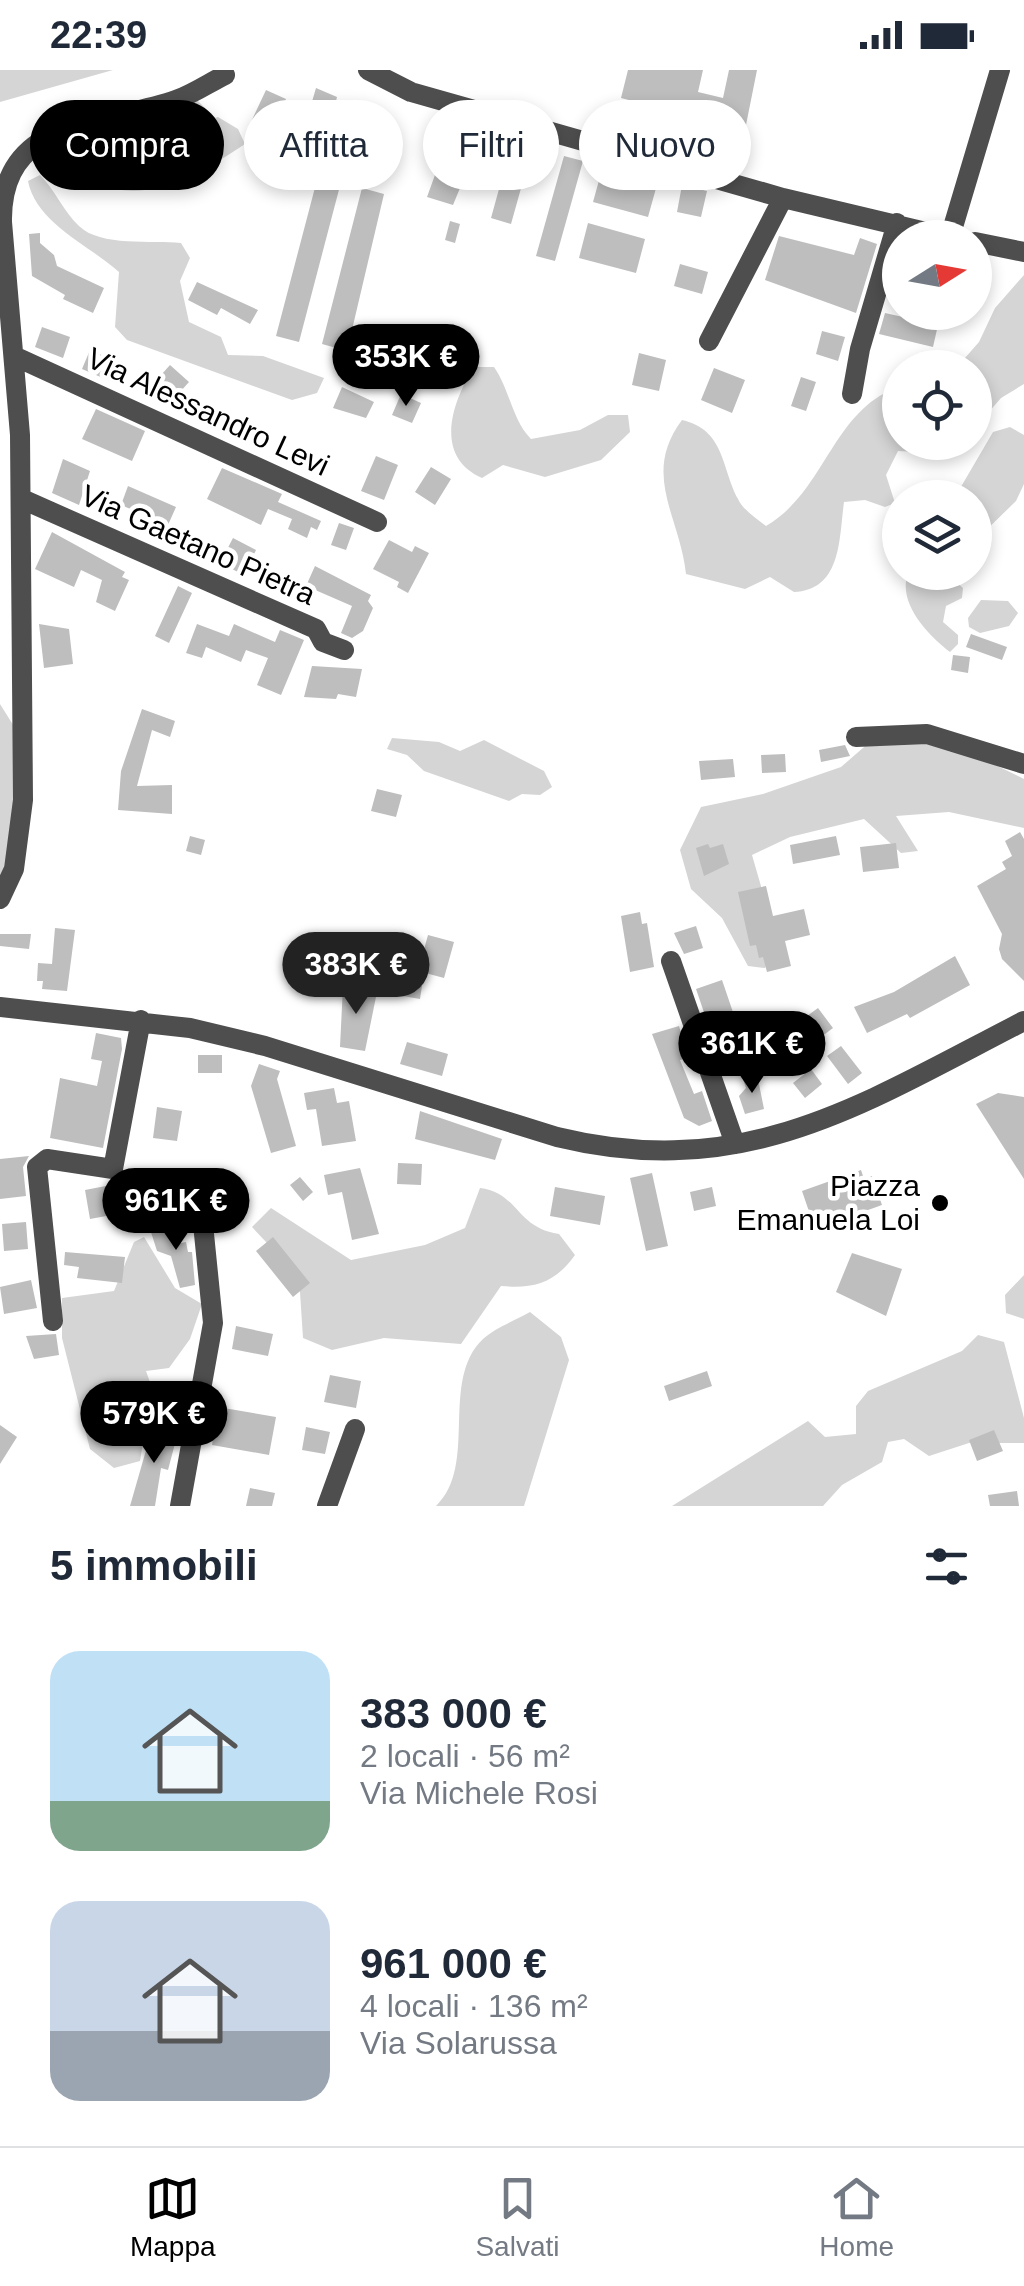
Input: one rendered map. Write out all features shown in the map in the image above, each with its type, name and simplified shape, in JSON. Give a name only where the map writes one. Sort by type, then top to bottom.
[{"type":"street","points":[[368,70],[411,92],[783,198],[883,220]]},
{"type":"street","points":[[955,220],[1000,70]]},
{"type":"street","points":[[0,900],[14,869],[23,811],[22,499],[2,209],[4,187],[16,165],[46,139],[74,124],[176,100],[225,75]]},
{"type":"street","points":[[709,341],[783,198]]},
{"type":"street","points":[[992,245],[1024,252]]},
{"type":"street","points":[[852,394],[860,349],[882,274]]},
{"type":"street","name":"Via Alessandro Levi","points":[[14,356],[377,522]]},
{"type":"street","name":"Via Gaetano Pietra","points":[[22,499],[316,630],[322,641],[344,650]]},
{"type":"street","points":[[856,736],[918,733],[1024,764]]},
{"type":"street","points":[[672,962],[735,1144]]},
{"type":"street","points":[[0,1007],[141,1020],[265,1046],[579,1142],[660,1149],[735,1144],[832,1119],[1024,1021]]},
{"type":"street","points":[[53,1321],[37,1166],[47,1159],[107,1171],[115,1167],[141,1020]]},
{"type":"street","points":[[180,1506],[213,1323],[204,1224]]},
{"type":"street","points":[[327,1506],[356,1429]]},
{"type":"shaded area","points":[[0,70],[113,70],[0,102]]},
{"type":"shaded area","points":[[224,121],[238,129],[244,145],[224,157]]},
{"type":"shaded area","points":[[31,190],[52,190],[79,226],[100,237],[181,243],[190,258],[180,281],[189,322],[221,337],[228,355],[263,356],[324,378],[317,393],[292,400],[127,340],[115,327],[119,272],[52,221]]},
{"type":"shaded area","points":[[1024,275],[1024,384],[992,408],[992,350],[972,350],[985,330],[992,330],[995,308]]},
{"type":"shaded area","points":[[474,367],[494,367],[519,423],[531,439],[580,430],[608,415],[628,415],[630,432],[601,460],[545,477],[503,465],[482,478],[457,456],[452,442],[454,412]]},
{"type":"shaded area","points":[[882,395],[882,460],[894,460],[888,480],[882,480],[882,506],[865,500],[844,502],[835,560],[821,582],[794,592],[770,577],[745,589],[686,574],[664,478],[664,459],[682,420],[696,425],[714,441],[740,503],[766,526],[803,492],[843,432]]},
{"type":"shaded area","points":[[1010,427],[1024,435],[1024,484],[1016,501],[992,524],[992,480],[965,480],[977,460],[992,460],[993,432]]},
{"type":"shaded area","points":[[906,590],[963,590],[962,598],[946,606],[943,622],[958,635],[958,644],[950,652],[924,627]]},
{"type":"shaded area","points":[[981,600],[1008,601],[1018,613],[1009,626],[980,633],[969,627],[968,618]]},
{"type":"shaded area","points":[[0,704],[15,728],[19,836],[0,895]]},
{"type":"shaded area","points":[[906,735],[975,755],[1024,779],[1024,828],[949,812],[896,816],[918,851],[901,853],[864,819],[790,837],[752,855],[778,945],[765,968],[748,966],[722,918],[691,889],[680,850],[701,807],[763,794],[841,767],[871,741]]},
{"type":"shaded area","points":[[392,738],[439,742],[460,751],[484,740],[544,771],[552,787],[540,795],[522,794],[509,801],[424,771],[407,755],[387,749]]},
{"type":"shaded area","points":[[480,1188],[503,1196],[534,1225],[559,1234],[575,1255],[560,1272],[543,1282],[501,1286],[461,1344],[384,1338],[332,1350],[303,1338],[299,1277],[252,1227],[271,1208],[351,1260],[425,1245],[465,1228]]},
{"type":"shaded area","points":[[144,1237],[175,1288],[202,1304],[190,1339],[169,1368],[146,1371],[152,1388],[140,1461],[114,1468],[90,1449],[62,1338],[62,1298],[114,1291],[134,1242]]},
{"type":"shaded area","points":[[1024,1275],[1024,1319],[1006,1313],[1005,1295]]},
{"type":"shaded area","points":[[530,1312],[561,1337],[569,1360],[524,1506],[436,1506],[449,1489],[455,1469],[460,1399],[470,1357],[488,1335]]},
{"type":"shaded area","points":[[978,1335],[1004,1342],[1024,1418],[1024,1443],[969,1443],[929,1456],[904,1439],[888,1442],[882,1462],[842,1485],[823,1506],[672,1506],[808,1421],[825,1437],[856,1434],[856,1406],[868,1391],[962,1351]]},
{"type":"building","points":[[628,70],[703,70],[698,92],[723,98],[729,70],[757,70],[751,100],[621,98]]},
{"type":"building","points":[[316,88],[337,97],[336,100],[312,100]]},
{"type":"building","points":[[266,90],[286,99],[286,100],[261,100]]},
{"type":"building","points":[[564,156],[579,160],[579,175],[555,261],[536,256],[554,190],[559,190]]},
{"type":"building","points":[[314,190],[339,190],[299,342],[276,336]]},
{"type":"building","points":[[361,190],[384,194],[347,351],[322,344]]},
{"type":"building","points":[[430,190],[459,190],[453,205],[427,197]]},
{"type":"building","points":[[499,190],[521,190],[511,224],[491,218]]},
{"type":"building","points":[[596,190],[656,190],[648,217],[593,202]]},
{"type":"building","points":[[681,190],[707,191],[701,217],[677,212]]},
{"type":"building","points":[[450,221],[460,224],[455,243],[445,240]]},
{"type":"building","points":[[588,223],[645,239],[636,273],[579,258]]},
{"type":"building","points":[[40,233],[40,243],[54,255],[57,266],[104,288],[93,313],[63,299],[65,295],[32,276],[29,234]]},
{"type":"building","points":[[779,236],[854,255],[860,238],[877,244],[856,313],[765,280]]},
{"type":"building","points":[[680,264],[708,272],[702,294],[674,286]]},
{"type":"building","points":[[197,282],[258,310],[250,324],[221,308],[217,315],[188,300]]},
{"type":"building","points":[[882,324],[882,330],[937,330],[933,347],[879,334]]},
{"type":"building","points":[[42,327],[70,337],[63,358],[35,347]]},
{"type":"building","points":[[822,331],[845,337],[838,361],[816,354]]},
{"type":"building","points":[[90,350],[118,362],[110,381],[82,369]]},
{"type":"building","points":[[639,353],[666,360],[659,391],[632,385]]},
{"type":"building","points":[[170,365],[189,382],[171,402],[152,385]]},
{"type":"building","points":[[714,368],[745,380],[732,413],[701,400]]},
{"type":"building","points":[[801,377],[816,382],[806,411],[791,406]]},
{"type":"building","points":[[342,387],[374,402],[366,418],[333,408]]},
{"type":"building","points":[[401,394],[421,403],[412,423],[392,415]]},
{"type":"building","points":[[96,409],[145,431],[132,461],[82,439]]},
{"type":"building","points":[[376,456],[398,465],[384,500],[361,491]]},
{"type":"building","points":[[63,459],[90,471],[79,505],[52,493]]},
{"type":"building","points":[[431,467],[451,479],[435,505],[415,492]]},
{"type":"building","points":[[222,468],[282,494],[278,502],[321,521],[317,530],[311,527],[307,538],[288,529],[292,519],[268,509],[261,525],[207,499]]},
{"type":"building","points":[[128,486],[176,507],[168,525],[121,505]]},
{"type":"building","points":[[339,523],[354,528],[346,550],[331,545]]},
{"type":"building","points":[[52,532],[125,572],[122,577],[129,580],[115,611],[96,602],[102,580],[81,570],[74,587],[35,569]]},
{"type":"building","points":[[233,538],[256,550],[244,575],[220,563]]},
{"type":"building","points":[[389,540],[412,552],[415,546],[429,553],[408,593],[397,587],[399,582],[373,569]]},
{"type":"building","points":[[315,566],[371,595],[368,601],[373,608],[363,631],[352,638],[341,633],[352,606],[306,586]]},
{"type":"building","points":[[178,586],[192,593],[169,643],[155,636]]},
{"type":"building","points":[[39,624],[69,629],[73,664],[44,668]]},
{"type":"building","points":[[197,624],[229,636],[234,624],[275,642],[280,630],[304,640],[281,695],[257,685],[268,658],[246,650],[241,662],[206,647],[202,658],[186,653]]},
{"type":"building","points":[[971,634],[1007,647],[1002,660],[966,647]]},
{"type":"building","points":[[953,655],[970,657],[968,673],[951,670]]},
{"type":"building","points":[[312,666],[362,669],[356,697],[304,697]]},
{"type":"building","points":[[142,709],[175,721],[170,737],[152,730],[137,786],[172,785],[172,814],[118,810],[121,771]]},
{"type":"building","points":[[845,745],[850,756],[821,762],[819,750]]},
{"type":"building","points":[[785,754],[786,772],[762,773],[761,755]]},
{"type":"building","points":[[733,759],[735,777],[701,780],[699,761]]},
{"type":"building","points":[[377,789],[402,795],[396,817],[371,811]]},
{"type":"building","points":[[1020,832],[1024,839],[1024,981],[1002,959],[1002,934],[977,886],[1006,869],[1002,862],[1012,856],[1005,841]]},
{"type":"building","points":[[190,836],[205,840],[201,855],[186,851]]},
{"type":"building","points":[[836,836],[840,855],[793,864],[790,845]]},
{"type":"building","points":[[896,843],[899,868],[863,872],[860,847]]},
{"type":"building","points":[[708,844],[710,848],[723,844],[729,864],[704,876],[696,848]]},
{"type":"building","points":[[766,886],[773,916],[804,909],[810,935],[785,941],[791,966],[767,972],[756,945],[750,946],[738,892]]},
{"type":"building","points":[[640,912],[642,924],[647,923],[654,967],[630,972],[621,916]]},
{"type":"building","points":[[696,926],[703,948],[684,954],[674,933]]},
{"type":"building","points":[[55,928],[75,930],[67,991],[42,989],[43,981],[37,981],[38,963],[52,964]]},
{"type":"building","points":[[0,934],[31,934],[29,949],[0,946]]},
{"type":"building","points":[[428,935],[454,942],[444,978],[418,971]]},
{"type":"building","points":[[955,956],[970,985],[910,1018],[907,1014],[867,1033],[854,1007],[894,992]]},
{"type":"building","points":[[722,980],[736,1021],[710,1030],[696,989]]},
{"type":"building","points":[[394,981],[422,986],[420,999],[391,994]]},
{"type":"building","points":[[343,986],[377,992],[365,1051],[340,1047]]},
{"type":"building","points":[[818,1008],[833,1028],[817,1040],[815,1036],[779,1067],[755,1033],[774,1019],[784,1033]]},
{"type":"building","points":[[679,1026],[688,1058],[680,1060],[694,1094],[702,1091],[712,1121],[699,1126],[684,1118],[652,1034]]},
{"type":"building","points":[[96,1033],[121,1038],[122,1049],[103,1148],[50,1138],[60,1078],[97,1086],[102,1061],[91,1059]]},
{"type":"building","points":[[407,1042],[448,1054],[442,1076],[400,1064]]},
{"type":"building","points":[[841,1046],[862,1073],[848,1084],[827,1056]]},
{"type":"building","points":[[198,1055],[222,1055],[222,1073],[198,1073]]},
{"type":"building","points":[[259,1064],[280,1071],[277,1079],[296,1146],[271,1153],[251,1086]]},
{"type":"building","points":[[811,1069],[822,1084],[805,1098],[793,1083]]},
{"type":"building","points":[[757,1074],[764,1109],[745,1114],[739,1096],[746,1088],[743,1079]]},
{"type":"building","points":[[334,1088],[337,1103],[349,1101],[356,1141],[322,1146],[316,1109],[307,1110],[304,1093]]},
{"type":"building","points":[[998,1093],[1024,1097],[1024,1179],[976,1104]]},
{"type":"building","points":[[157,1107],[182,1111],[177,1141],[153,1138]]},
{"type":"building","points":[[420,1111],[502,1139],[495,1160],[415,1139]]},
{"type":"building","points":[[29,1156],[23,1167],[26,1196],[0,1199],[0,1159]]},
{"type":"building","points":[[398,1163],[422,1164],[421,1185],[397,1184]]},
{"type":"building","points":[[360,1168],[379,1234],[352,1240],[342,1192],[328,1195],[324,1175]]},
{"type":"building","points":[[861,1170],[864,1179],[872,1176],[882,1205],[815,1229],[802,1191]]},
{"type":"building","points":[[652,1173],[668,1246],[646,1251],[630,1178]]},
{"type":"building","points":[[300,1177],[313,1192],[303,1201],[290,1185]]},
{"type":"building","points":[[111,1185],[117,1214],[90,1219],[85,1190]]},
{"type":"building","points":[[555,1187],[605,1196],[600,1225],[550,1216]]},
{"type":"building","points":[[712,1187],[716,1206],[694,1211],[690,1192]]},
{"type":"building","points":[[192,1197],[195,1213],[174,1219],[170,1200]]},
{"type":"building","points":[[26,1222],[28,1249],[4,1251],[2,1224]]},
{"type":"building","points":[[178,1224],[181,1243],[186,1242],[188,1252],[192,1252],[195,1285],[180,1288],[171,1256],[157,1251],[150,1229]]},
{"type":"building","points":[[273,1237],[310,1283],[293,1297],[256,1251]]},
{"type":"building","points":[[65,1252],[125,1257],[122,1283],[77,1278],[79,1267],[64,1265]]},
{"type":"building","points":[[852,1253],[902,1269],[886,1316],[836,1292]]},
{"type":"building","points":[[31,1280],[37,1308],[4,1314],[0,1287]]},
{"type":"building","points":[[236,1326],[273,1334],[268,1356],[232,1349]]},
{"type":"building","points":[[56,1334],[59,1355],[34,1359],[26,1336]]},
{"type":"building","points":[[707,1371],[712,1386],[669,1401],[664,1386]]},
{"type":"building","points":[[330,1375],[361,1381],[356,1408],[324,1402]]},
{"type":"building","points":[[159,1386],[182,1393],[176,1412],[153,1405]]},
{"type":"building","points":[[218,1407],[276,1417],[269,1455],[212,1445]]},
{"type":"building","points":[[0,1425],[17,1437],[0,1464]]},
{"type":"building","points":[[153,1426],[178,1432],[168,1470],[161,1468],[155,1506],[130,1506]]},
{"type":"building","points":[[306,1427],[330,1432],[325,1454],[302,1450]]},
{"type":"building","points":[[994,1430],[1003,1451],[977,1461],[969,1440]]},
{"type":"building","points":[[250,1488],[275,1493],[272,1506],[246,1506]]},
{"type":"building","points":[[1017,1491],[1019,1506],[990,1506],[988,1495]]},
{"type":"place","name":"Piazza Emanuela Loi","points":[[940,1203]]}]
